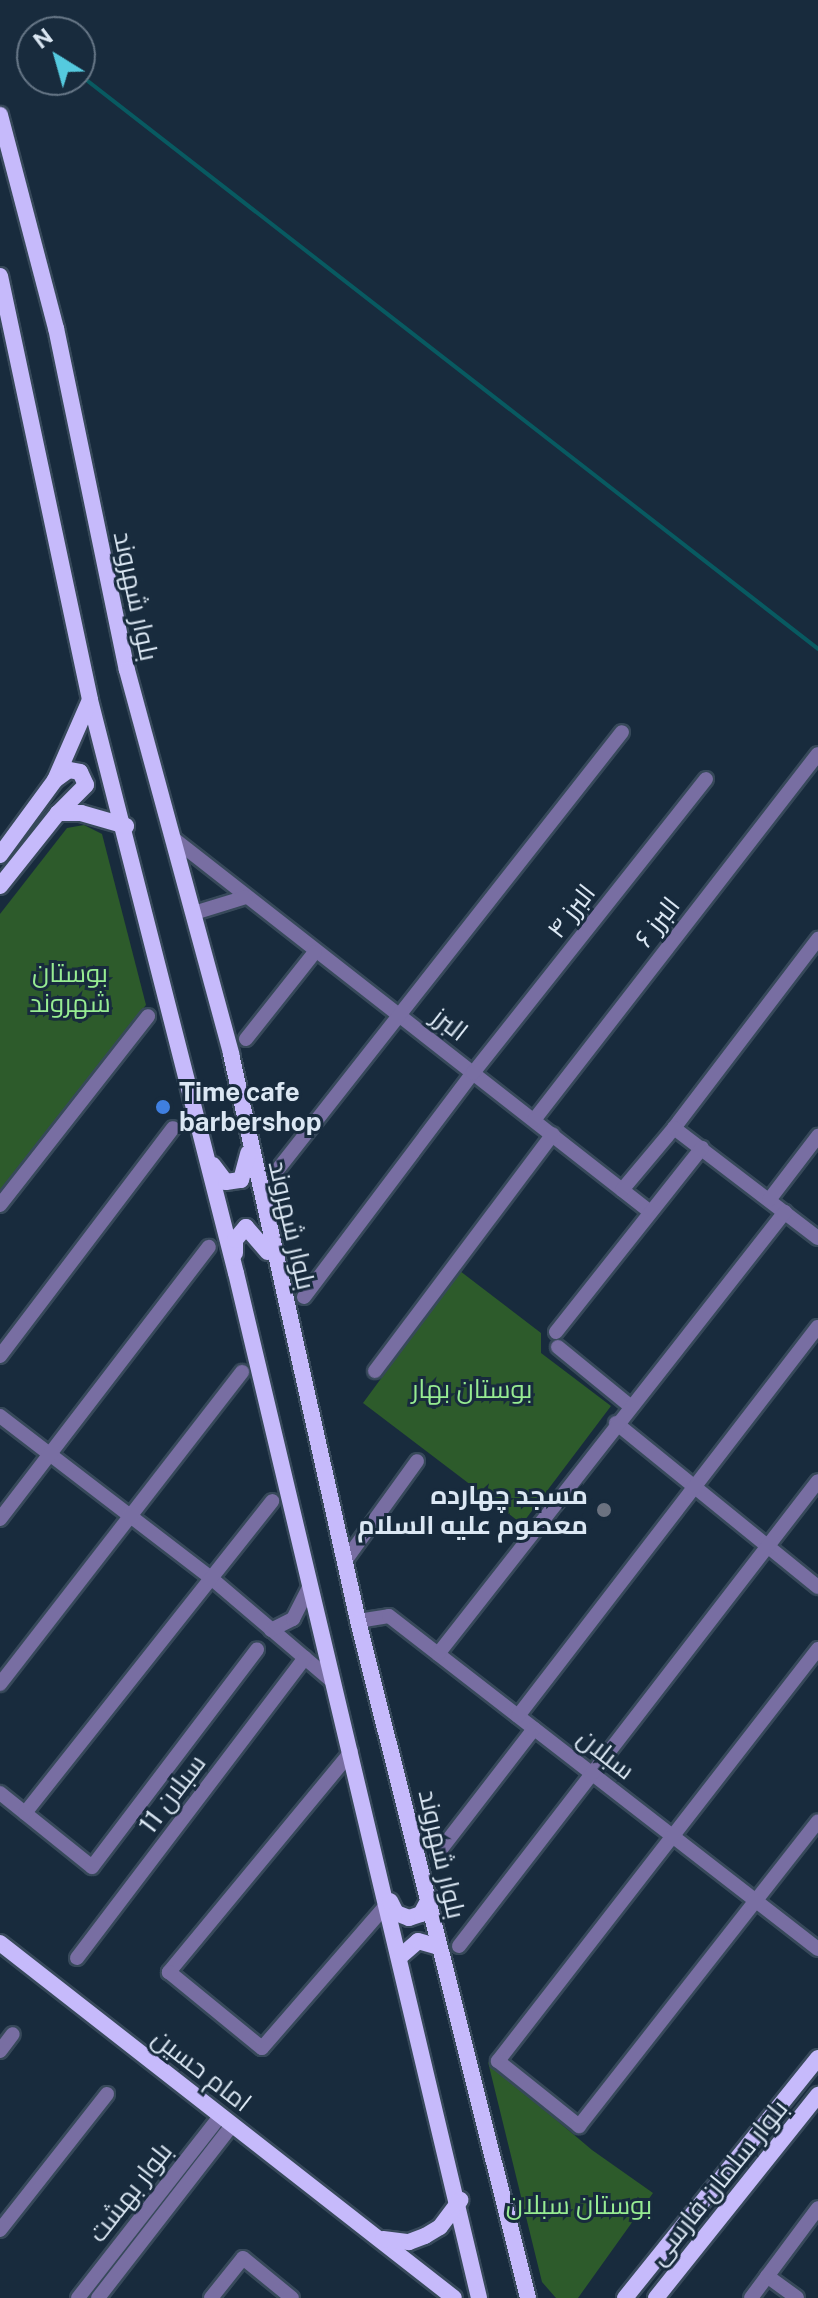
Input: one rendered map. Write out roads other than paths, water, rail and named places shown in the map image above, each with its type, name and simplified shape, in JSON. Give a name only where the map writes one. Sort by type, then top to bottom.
[{"type":"main road","name":"بلوار شهروند","points":[[0,115],[56,328],[127,670],[194,913],[358,1621],[430,1897],[439,1947],[528,2298]]},
{"type":"main road","points":[[0,276],[90,700],[126,826],[236,1273],[309,1587],[402,1955],[460,2200],[479,2298]]},
{"type":"main road","points":[[0,855],[55,780],[90,700]]},
{"type":"main road","points":[[0,886],[58,813],[86,785],[80,772],[69,770],[55,780]]},
{"type":"main road","points":[[58,813],[81,813],[126,826]]},
{"type":"main road","points":[[206,1153],[218,1174],[233,1182],[245,1174],[249,1142]]},
{"type":"main road","points":[[236,1273],[235,1240],[246,1227],[260,1237],[279,1275]]},
{"type":"main road","points":[[388,1899],[396,1913],[409,1918],[421,1914],[430,1897]]},
{"type":"main road","points":[[402,1955],[418,1941],[439,1947]]},
{"type":"main road","name":"امام حسین","points":[[0,1943],[454,2298]]},
{"type":"main road","name":"بلوار سلمان فارسی","points":[[625,2298],[818,2058]]},
{"type":"main road","name":"بلوار سلمان فارسی","points":[[656,2298],[818,2095]]},
{"type":"main road","points":[[374,2235],[391,2242],[425,2236],[440,2227],[460,2200]]},
{"type":"street","points":[[275,1173],[397,1013],[622,732]]},
{"type":"street","name":"البرز ۶","points":[[534,1120],[818,754]]},
{"type":"street","name":"البرز ۴","points":[[304,1297],[473,1073],[706,779]]},
{"type":"street","name":"البرز","points":[[174,839],[649,1211]]},
{"type":"street","points":[[194,913],[246,897]]},
{"type":"street","points":[[622,1190],[674,1128],[818,939]]},
{"type":"street","points":[[246,1039],[315,952]]},
{"type":"street","points":[[0,1205],[148,1016]]},
{"type":"street","points":[[0,1356],[173,1128]]},
{"type":"street","points":[[674,1128],[818,1238]]},
{"type":"street","points":[[375,1371],[553,1134]]},
{"type":"street","points":[[769,1200],[818,1136]]},
{"type":"street","points":[[556,1332],[702,1148]]},
{"type":"street","points":[[438,1654],[616,1423],[785,1212]]},
{"type":"street","points":[[0,1519],[209,1247]]},
{"type":"street","points":[[518,1716],[692,1486],[818,1327]]},
{"type":"street","points":[[558,1347],[630,1406]]},
{"type":"street","points":[[0,1684],[242,1372]]},
{"type":"street","points":[[0,1416],[211,1578],[332,1681]]},
{"type":"street","points":[[616,1423],[818,1587]]},
{"type":"street","points":[[345,1561],[417,1461]]},
{"type":"street","points":[[459,1946],[818,1481]]},
{"type":"street","points":[[25,1813],[272,1501]]},
{"type":"street","points":[[271,1630],[293,1619],[309,1587]]},
{"type":"street","name":"سبلان","points":[[358,1621],[389,1616],[818,1949]]},
{"type":"street","points":[[818,1649],[498,2061],[579,2126],[818,1821]]},
{"type":"street","points":[[0,1793],[92,1867],[257,1650]]},
{"type":"street","name":"سبلان 11","points":[[77,1958],[305,1658]]},
{"type":"street","points":[[438,1853],[534,1729]]},
{"type":"street","points":[[351,1752],[171,1967],[173,1976],[258,2045],[265,2045],[388,1899]]},
{"type":"street","points":[[0,2051],[13,2034]]},
{"type":"street","points":[[0,2230],[107,2094]]},
{"type":"street","name":"بلوار بهشت","points":[[78,2298],[226,2120]]},
{"type":"street","name":"بلوار بهشت","points":[[98,2298],[226,2120]]},
{"type":"street","points":[[751,2298],[818,2208]]},
{"type":"street","points":[[211,2298],[243,2258],[292,2298]]},
{"type":"street","points":[[767,2276],[797,2298]]},
{"type":"waterway","points":[[96,87],[818,649]]},
{"type":"place","name":"Time cafe barbershop","points":[[163,1107]]},
{"type":"place","name":"مسجد چهارده معصوم علیه السلام","points":[[604,1510]]},
{"type":"park label","name":"بوستان شهروند","points":[[70,988]]},
{"type":"park label","name":"بوستان بهار","points":[[472,1389]]},
{"type":"park label","name":"بوستان سبلان","points":[[579,2205]]}]
